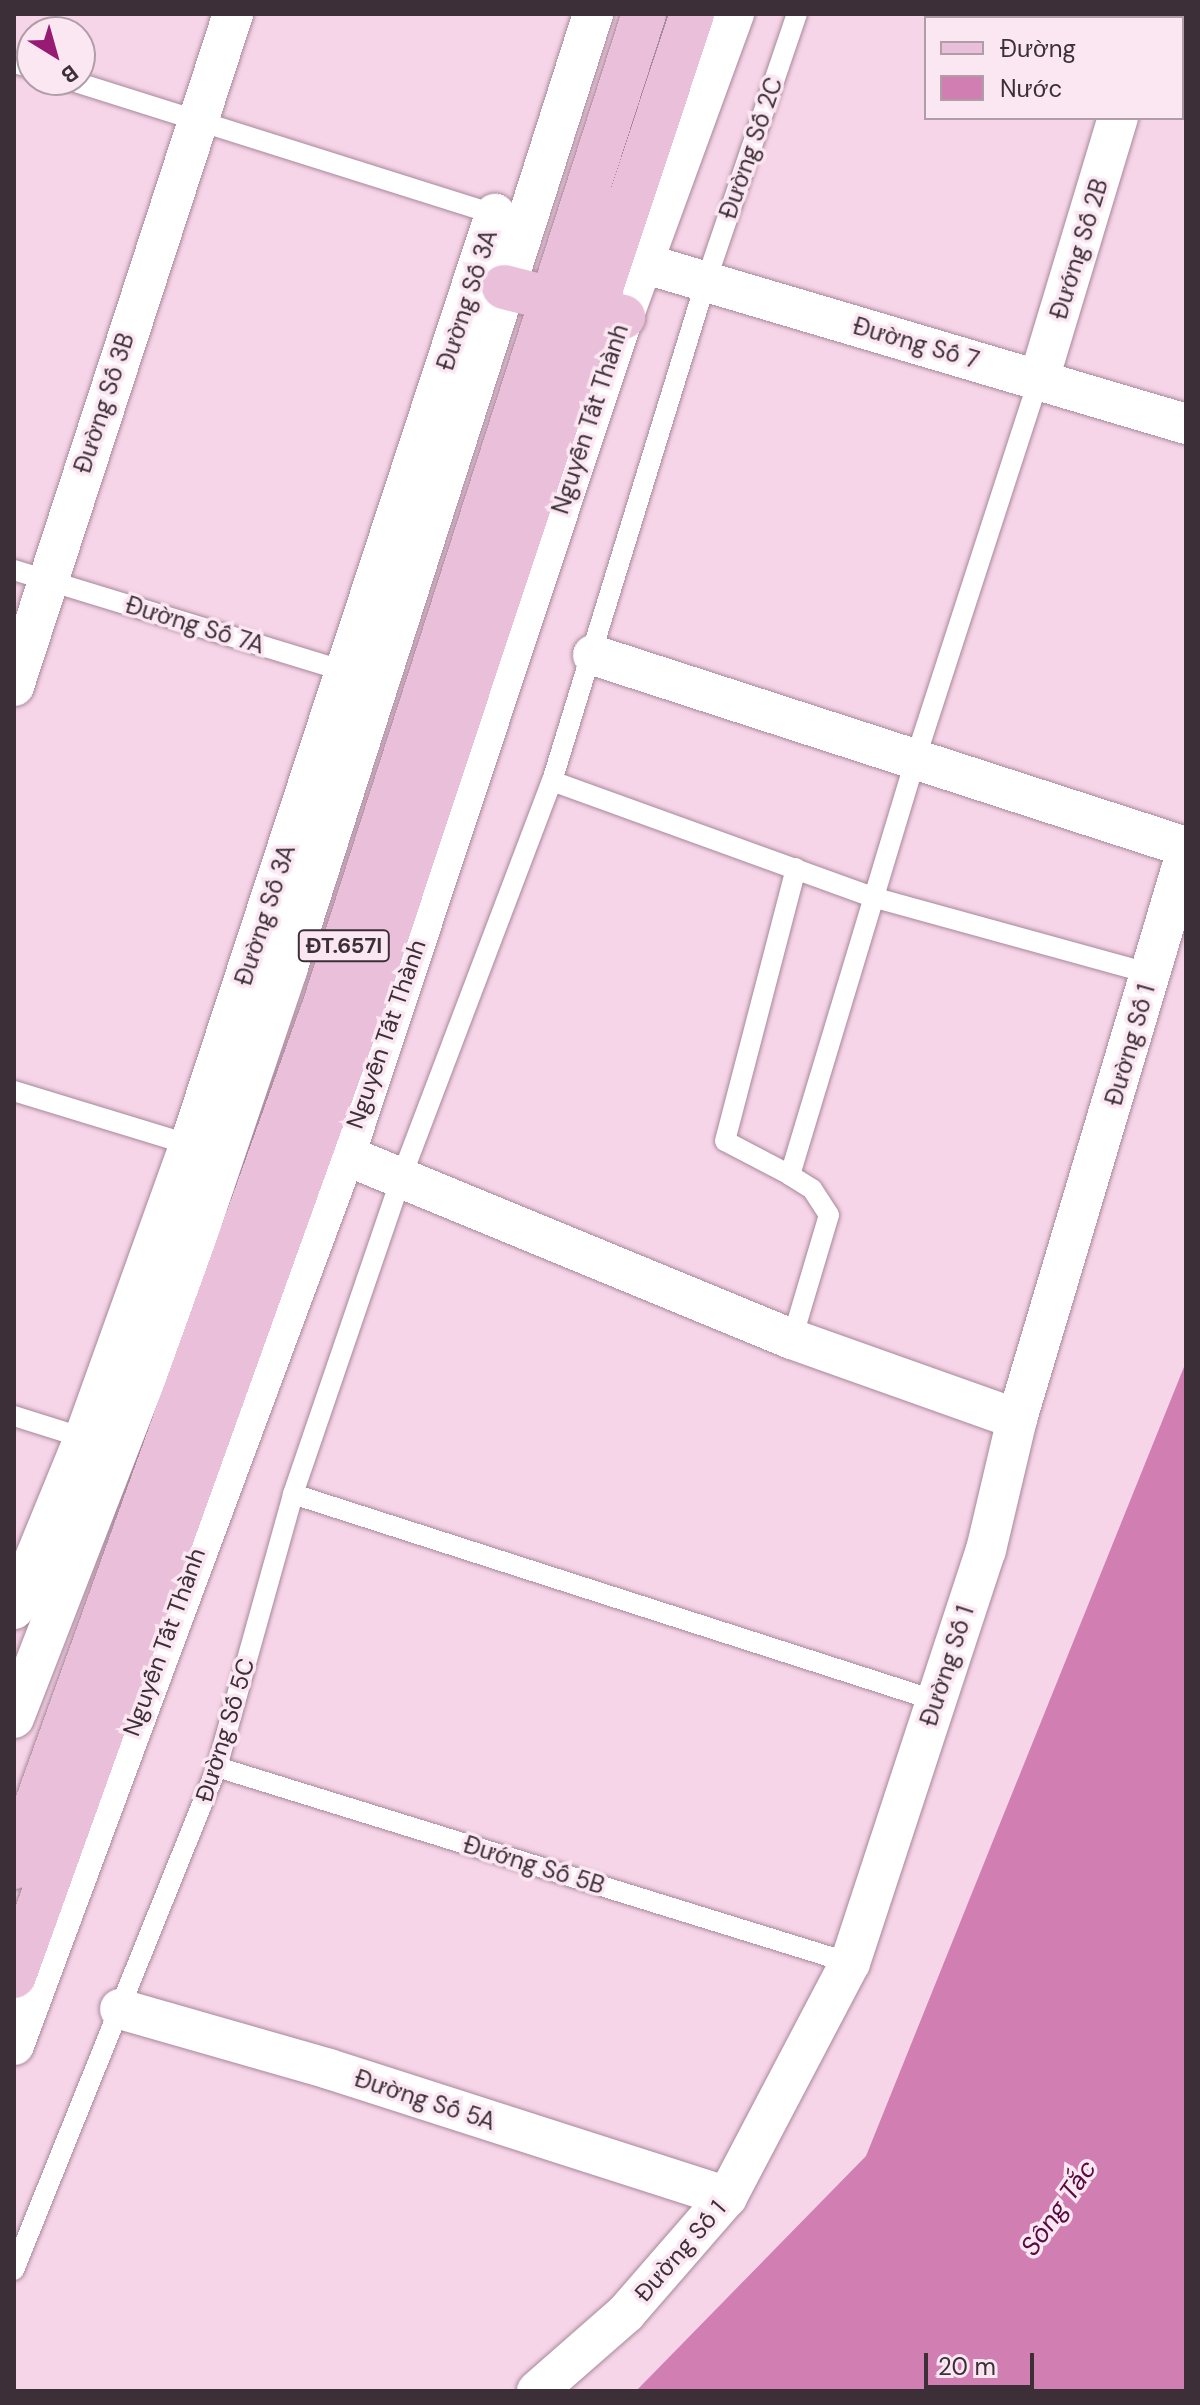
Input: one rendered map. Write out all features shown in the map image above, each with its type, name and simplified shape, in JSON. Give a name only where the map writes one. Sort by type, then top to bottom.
[{"type":"main road","name":"Nguyễn Tất Thành","points":[[14,1867],[324,1007],[589,309],[644,14]]},
{"type":"main road","name":"Nguyễn Tất Thành","points":[[14,1976],[366,997],[589,309],[692,14]]},
{"type":"main road","points":[[504,287],[589,309]]},
{"type":"street","name":"Đường Số 3B","points":[[14,686],[30,575],[233,14]]},
{"type":"street","points":[[14,1718],[102,1444],[206,1149],[287,970],[361,676],[504,287],[509,219],[593,14]]},
{"type":"street","name":"Nguyễn Tất Thành","points":[[14,2045],[345,1155],[589,309],[646,264],[734,14]]},
{"type":"street","name":"Đướng Số 2B","points":[[1039,379],[1117,120]]},
{"type":"street","name":"Đường Số 3A","points":[[361,676],[509,219]]},
{"type":"street","name":"Đường Số 7","points":[[646,264],[1186,424]]},
{"type":"street","points":[[593,655],[1186,850]]},
{"type":"street","name":"Đường Số 1","points":[[537,2391],[626,2313],[727,2197],[850,1963],[934,1700],[986,1550],[1017,1419],[1186,850]]},
{"type":"street","points":[[345,1155],[792,1339],[1017,1419]]},
{"type":"street","points":[[14,1609],[102,1444]]},
{"type":"street","name":"Đường Số 5A","points":[[120,2009],[329,2069],[727,2197]]},
{"type":"lane","name":"Đường Số 2C","points":[[552,781],[706,281],[797,14]]},
{"type":"lane","points":[[96,89],[509,219]]},
{"type":"lane","points":[[790,1175],[876,898],[915,760],[1039,379]]},
{"type":"lane","name":"Đường Số 7A","points":[[30,575],[361,676]]},
{"type":"lane","points":[[552,781],[876,898],[1151,974]]},
{"type":"lane","name":"Đường Số 5C","points":[[14,2270],[217,1767],[293,1494],[401,1178],[552,781]]},
{"type":"lane","points":[[792,1339],[829,1215],[812,1189],[725,1141],[796,868]]},
{"type":"lane","points":[[14,1091],[206,1149]]},
{"type":"lane","points":[[14,1416],[102,1444]]},
{"type":"lane","points":[[293,1494],[934,1700]]},
{"type":"lane","name":"Đướng Số 5B","points":[[217,1767],[850,1963]]},
{"type":"water","name":"Sông Tắc","points":[[1186,1362],[1186,2391],[636,2391],[866,2156]]}]
